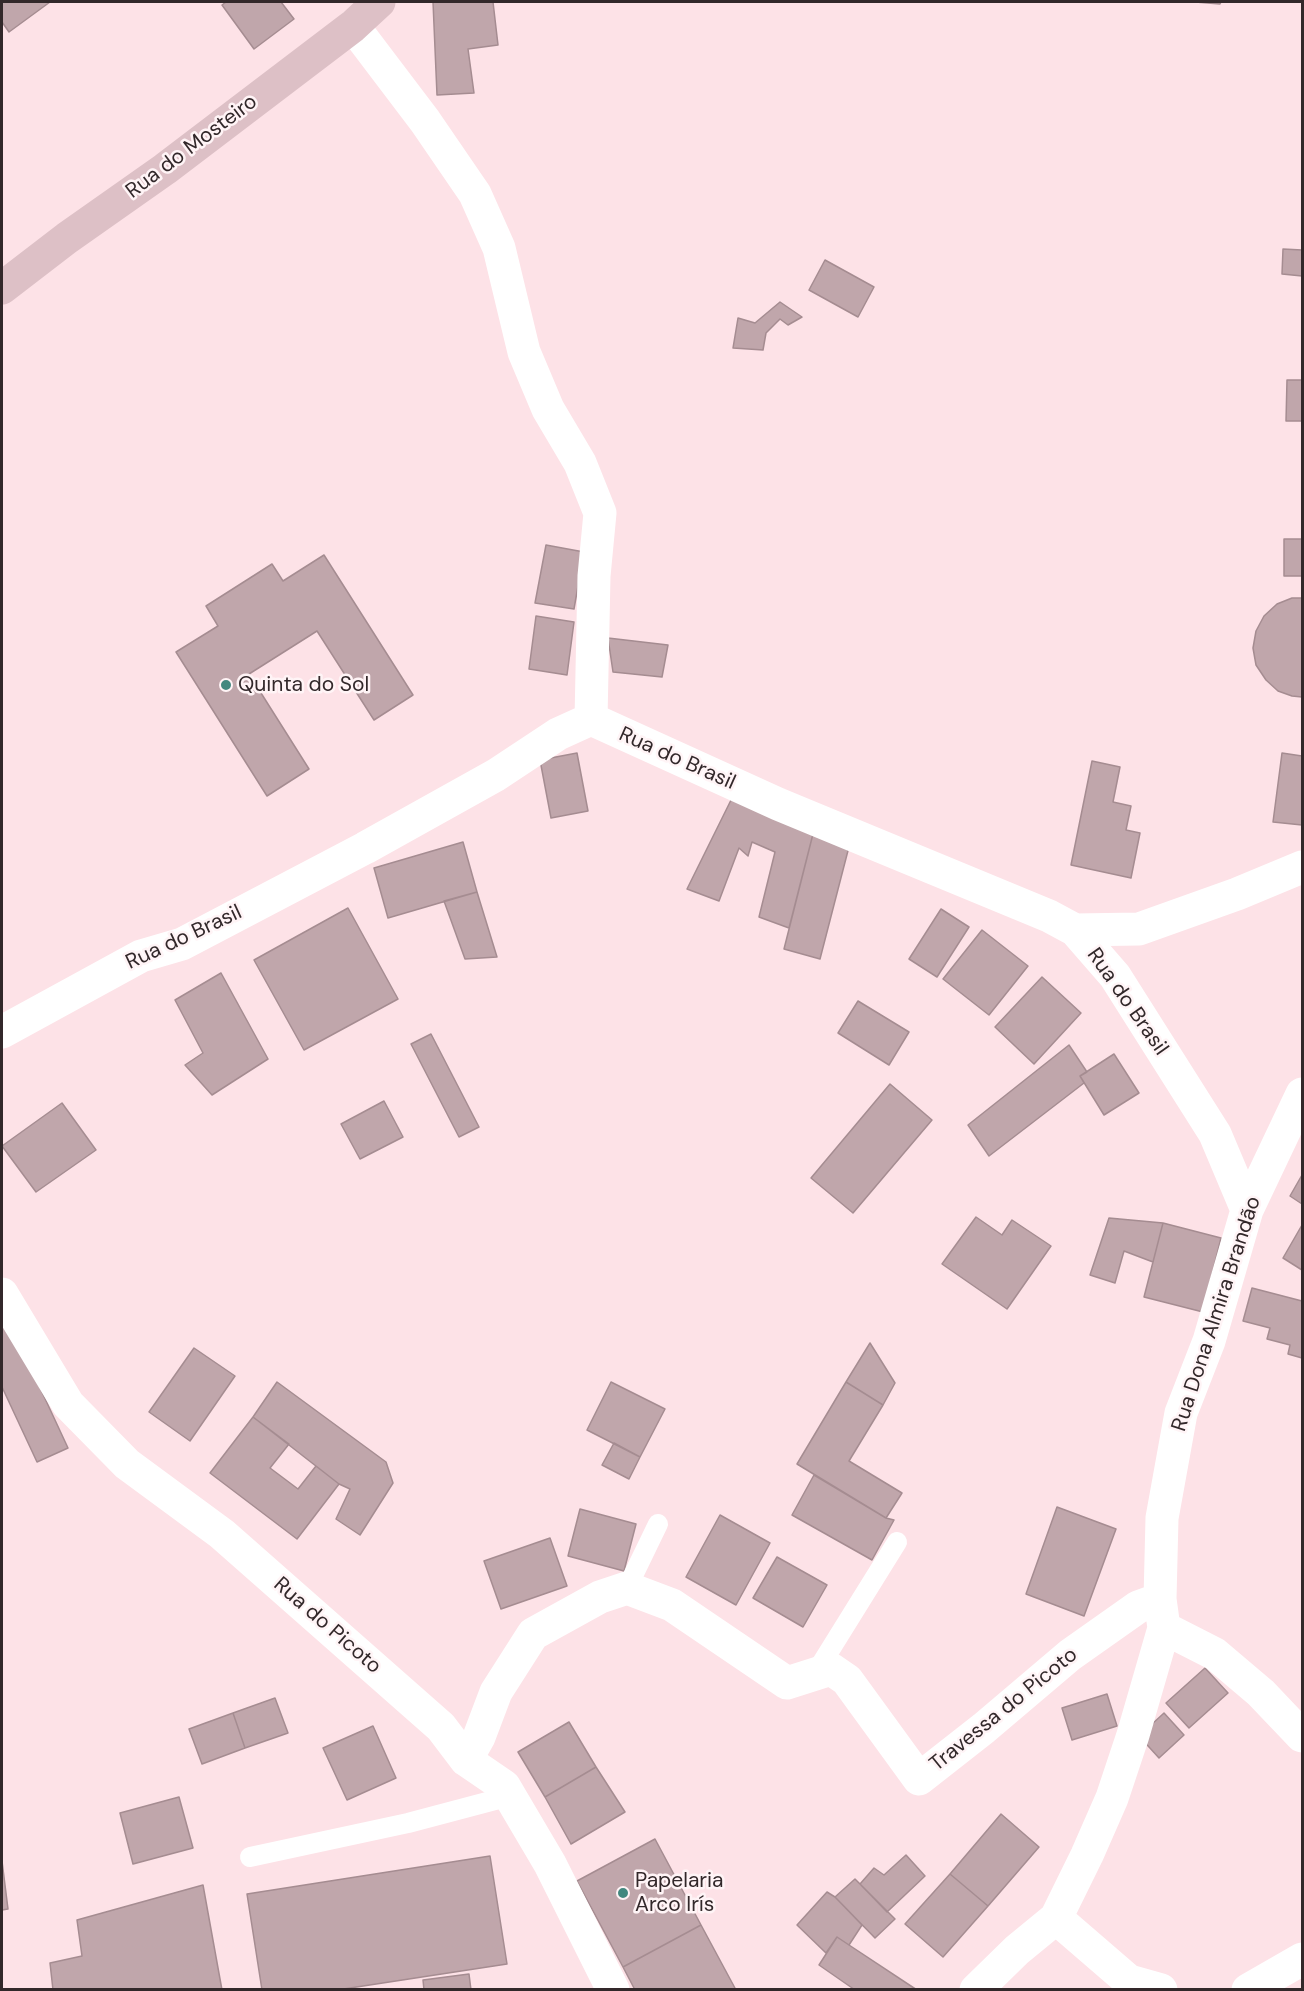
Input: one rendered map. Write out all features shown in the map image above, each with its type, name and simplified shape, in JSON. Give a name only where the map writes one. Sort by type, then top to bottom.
[{"type":"main road","name":"Rua do Mosteiro","points":[[2,288],[67,238],[165,169],[353,26],[379,2]]},
{"type":"street","points":[[353,26],[425,121],[475,194],[499,248],[524,352],[548,409],[580,463],[600,513],[594,576],[591,719]]},
{"type":"street","name":"Rua do Brasil","points":[[2,1032],[141,956],[182,944],[365,848],[496,775],[558,734],[591,719],[767,800],[1039,912],[1075,930],[1115,976],[1215,1134],[1248,1210]]},
{"type":"street","points":[[1075,930],[1139,929],[1238,894],[1302,867]]},
{"type":"street","name":"Rua Dona Almira Brandão","points":[[976,1989],[1017,1950],[1056,1918],[1112,1798],[1133,1736],[1162,1614],[1162,1518],[1181,1413],[1209,1341],[1248,1210],[1302,1094]]},
{"type":"street","name":"Rua do Picoto","points":[[2,1294],[68,1404],[127,1464],[222,1533],[441,1727],[465,1760],[504,1786],[550,1864],[613,1989]]},
{"type":"street","points":[[465,1760],[479,1737],[496,1692],[533,1634],[600,1598],[627,1588]]},
{"type":"street","name":"Travessa do Picoto","points":[[627,1588],[672,1605],[786,1683],[831,1669],[847,1680],[919,1779],[984,1728],[1070,1655],[1138,1607],[1162,1614]]},
{"type":"street","points":[[1162,1614],[1261,1693],[1302,1736]]},
{"type":"street","points":[[1056,1918],[1129,1981],[1161,1989]]},
{"type":"street","points":[[1248,1989],[1302,1959]]},
{"type":"lane","points":[[627,1588],[658,1524]]},
{"type":"lane","points":[[815,1674],[897,1542]]},
{"type":"lane","points":[[250,1857],[408,1822],[510,1796]]},
{"type":"building","points":[[2,2],[50,2],[9,32],[2,22]]},
{"type":"building","points":[[226,2],[281,2],[294,19],[254,49],[222,5]]},
{"type":"building","points":[[433,2],[493,2],[498,45],[468,49],[474,93],[437,95]]},
{"type":"building","points":[[1195,2],[1221,2],[1220,4]]},
{"type":"building","points":[[1283,249],[1302,250],[1302,276],[1282,274]]},
{"type":"building","points":[[825,260],[874,287],[858,317],[809,290]]},
{"type":"building","points":[[780,302],[802,317],[788,325],[780,319],[766,333],[763,350],[733,348],[738,318],[755,323]]},
{"type":"building","points":[[1287,380],[1302,380],[1302,421],[1286,421]]},
{"type":"building","points":[[1284,539],[1302,539],[1302,576],[1284,576]]},
{"type":"building","points":[[546,545],[584,552],[574,609],[535,603]]},
{"type":"building","name":"Quinta do Sol","points":[[324,555],[413,695],[374,720],[317,631],[249,674],[309,769],[267,796],[176,652],[218,626],[206,606],[272,564],[283,581]]},
{"type":"building","points":[[1292,598],[1302,598],[1302,697],[1278,691],[1266,680],[1256,665],[1253,648],[1256,631],[1264,616],[1277,604]]},
{"type":"building","points":[[536,616],[574,622],[567,675],[529,669]]},
{"type":"building","points":[[608,638],[668,645],[662,677],[613,672]]},
{"type":"building","points":[[577,753],[588,811],[551,818],[540,760]]},
{"type":"building","points":[[1282,753],[1302,756],[1302,825],[1273,822]]},
{"type":"building","points":[[1092,761],[1120,767],[1113,802],[1131,806],[1126,830],[1140,833],[1131,878],[1071,865]]},
{"type":"building","points":[[734,794],[814,830],[789,928],[759,917],[775,852],[752,842],[748,856],[739,848],[719,901],[687,889]]},
{"type":"building","points":[[814,830],[851,839],[820,959],[784,949]]},
{"type":"building","points":[[463,842],[477,892],[388,918],[374,868]]},
{"type":"building","points":[[477,892],[497,957],[465,959],[444,901]]},
{"type":"building","points":[[348,908],[398,999],[304,1050],[254,960]]},
{"type":"building","points":[[941,909],[969,927],[937,977],[909,959]]},
{"type":"building","points":[[982,930],[1028,966],[989,1015],[943,979]]},
{"type":"building","points":[[221,973],[268,1059],[212,1095],[185,1065],[203,1053],[175,1000]]},
{"type":"building","points":[[1042,977],[1081,1013],[1034,1064],[995,1027]]},
{"type":"building","points":[[858,1001],[909,1032],[889,1065],[838,1033]]},
{"type":"building","points":[[431,1034],[479,1127],[459,1137],[411,1044]]},
{"type":"building","points":[[1069,1045],[1087,1072],[1080,1076],[1084,1083],[989,1156],[968,1125]]},
{"type":"building","points":[[1114,1054],[1139,1093],[1104,1115],[1080,1076]]},
{"type":"building","points":[[890,1084],[932,1120],[853,1213],[811,1178]]},
{"type":"building","points":[[384,1101],[403,1137],[360,1159],[341,1124]]},
{"type":"building","points":[[62,1103],[96,1150],[36,1192],[2,1146]]},
{"type":"building","points":[[1302,1175],[1302,1204],[1290,1196]]},
{"type":"building","points":[[976,1217],[1002,1235],[1012,1220],[1051,1246],[1007,1309],[942,1264]]},
{"type":"building","points":[[1109,1218],[1163,1223],[1153,1262],[1124,1251],[1115,1283],[1090,1275]]},
{"type":"building","points":[[1163,1223],[1221,1238],[1203,1312],[1144,1297]]},
{"type":"building","points":[[1302,1225],[1302,1270],[1283,1258]]},
{"type":"building","points":[[1252,1288],[1302,1301],[1302,1358],[1288,1354],[1290,1345],[1267,1339],[1270,1328],[1243,1321]]},
{"type":"building","points":[[2,1306],[68,1448],[37,1462],[2,1387]]},
{"type":"building","points":[[870,1343],[895,1383],[883,1405],[846,1382]]},
{"type":"building","points":[[194,1348],[235,1376],[190,1441],[149,1412]]},
{"type":"building","points":[[277,1382],[386,1462],[393,1483],[360,1535],[336,1519],[350,1489],[339,1484],[253,1417]]},
{"type":"building","points":[[611,1382],[665,1409],[640,1457],[587,1430]]},
{"type":"building","points":[[846,1382],[883,1405],[849,1461],[902,1493],[886,1518],[797,1464]]},
{"type":"building","points":[[253,1417],[289,1444],[270,1468],[298,1489],[316,1466],[339,1484],[297,1539],[210,1473]]},
{"type":"building","points":[[614,1443],[640,1457],[629,1479],[602,1465]]},
{"type":"building","points":[[814,1475],[886,1518],[894,1520],[872,1560],[792,1515]]},
{"type":"building","points":[[1057,1507],[1116,1529],[1084,1616],[1026,1594]]},
{"type":"building","points":[[580,1509],[636,1524],[624,1571],[568,1556]]},
{"type":"building","points":[[720,1515],[770,1543],[736,1605],[686,1577]]},
{"type":"building","points":[[550,1538],[567,1586],[501,1609],[484,1561]]},
{"type":"building","points":[[777,1557],[827,1585],[803,1627],[753,1598]]},
{"type":"building","points":[[1205,1668],[1228,1693],[1189,1728],[1166,1703]]},
{"type":"building","points":[[1107,1694],[1117,1726],[1072,1740],[1062,1708]]},
{"type":"building","points":[[275,1698],[288,1733],[245,1748],[233,1713]]},
{"type":"building","points":[[233,1713],[245,1748],[202,1764],[189,1729]]},
{"type":"building","points":[[1164,1713],[1184,1735],[1159,1758],[1139,1736]]},
{"type":"building","points":[[569,1722],[596,1767],[545,1797],[518,1752]]},
{"type":"building","points":[[373,1726],[396,1778],[347,1800],[323,1748]]},
{"type":"building","points":[[596,1767],[625,1812],[571,1844],[545,1797]]},
{"type":"building","points":[[179,1797],[193,1848],[133,1864],[120,1813]]},
{"type":"building","points":[[1001,1814],[1039,1847],[988,1906],[950,1874]]},
{"type":"building","points":[[655,1839],[701,1925],[623,1967],[577,1881]]},
{"type":"building","points":[[906,1855],[925,1876],[887,1912],[860,1884],[874,1868],[884,1875]]},
{"type":"building","points":[[490,1856],[507,1964],[337,1990],[262,1990],[247,1894]]},
{"type":"building","points":[[2,1861],[8,1909],[2,1910]]},
{"type":"building","points":[[950,1874],[988,1906],[943,1957],[905,1924]]},
{"type":"building","points":[[855,1879],[895,1919],[875,1938],[835,1897]]},
{"type":"building","points":[[203,1885],[222,1990],[53,1990],[50,1963],[82,1956],[77,1920]]},
{"type":"building","points":[[827,1892],[835,1897],[862,1925],[849,1945],[837,1937],[826,1953],[797,1925]]},
{"type":"building","points":[[701,1925],[736,1990],[635,1990],[623,1967]]},
{"type":"building","points":[[837,1937],[917,1990],[855,1990],[819,1965]]},
{"type":"building","points":[[469,1974],[471,1990],[424,1990],[423,1980]]},
{"type":"place","name":"Quinta do Sol","points":[[226,685]]},
{"type":"place","name":"Papelaria Arco Irís","points":[[623,1893]]}]
